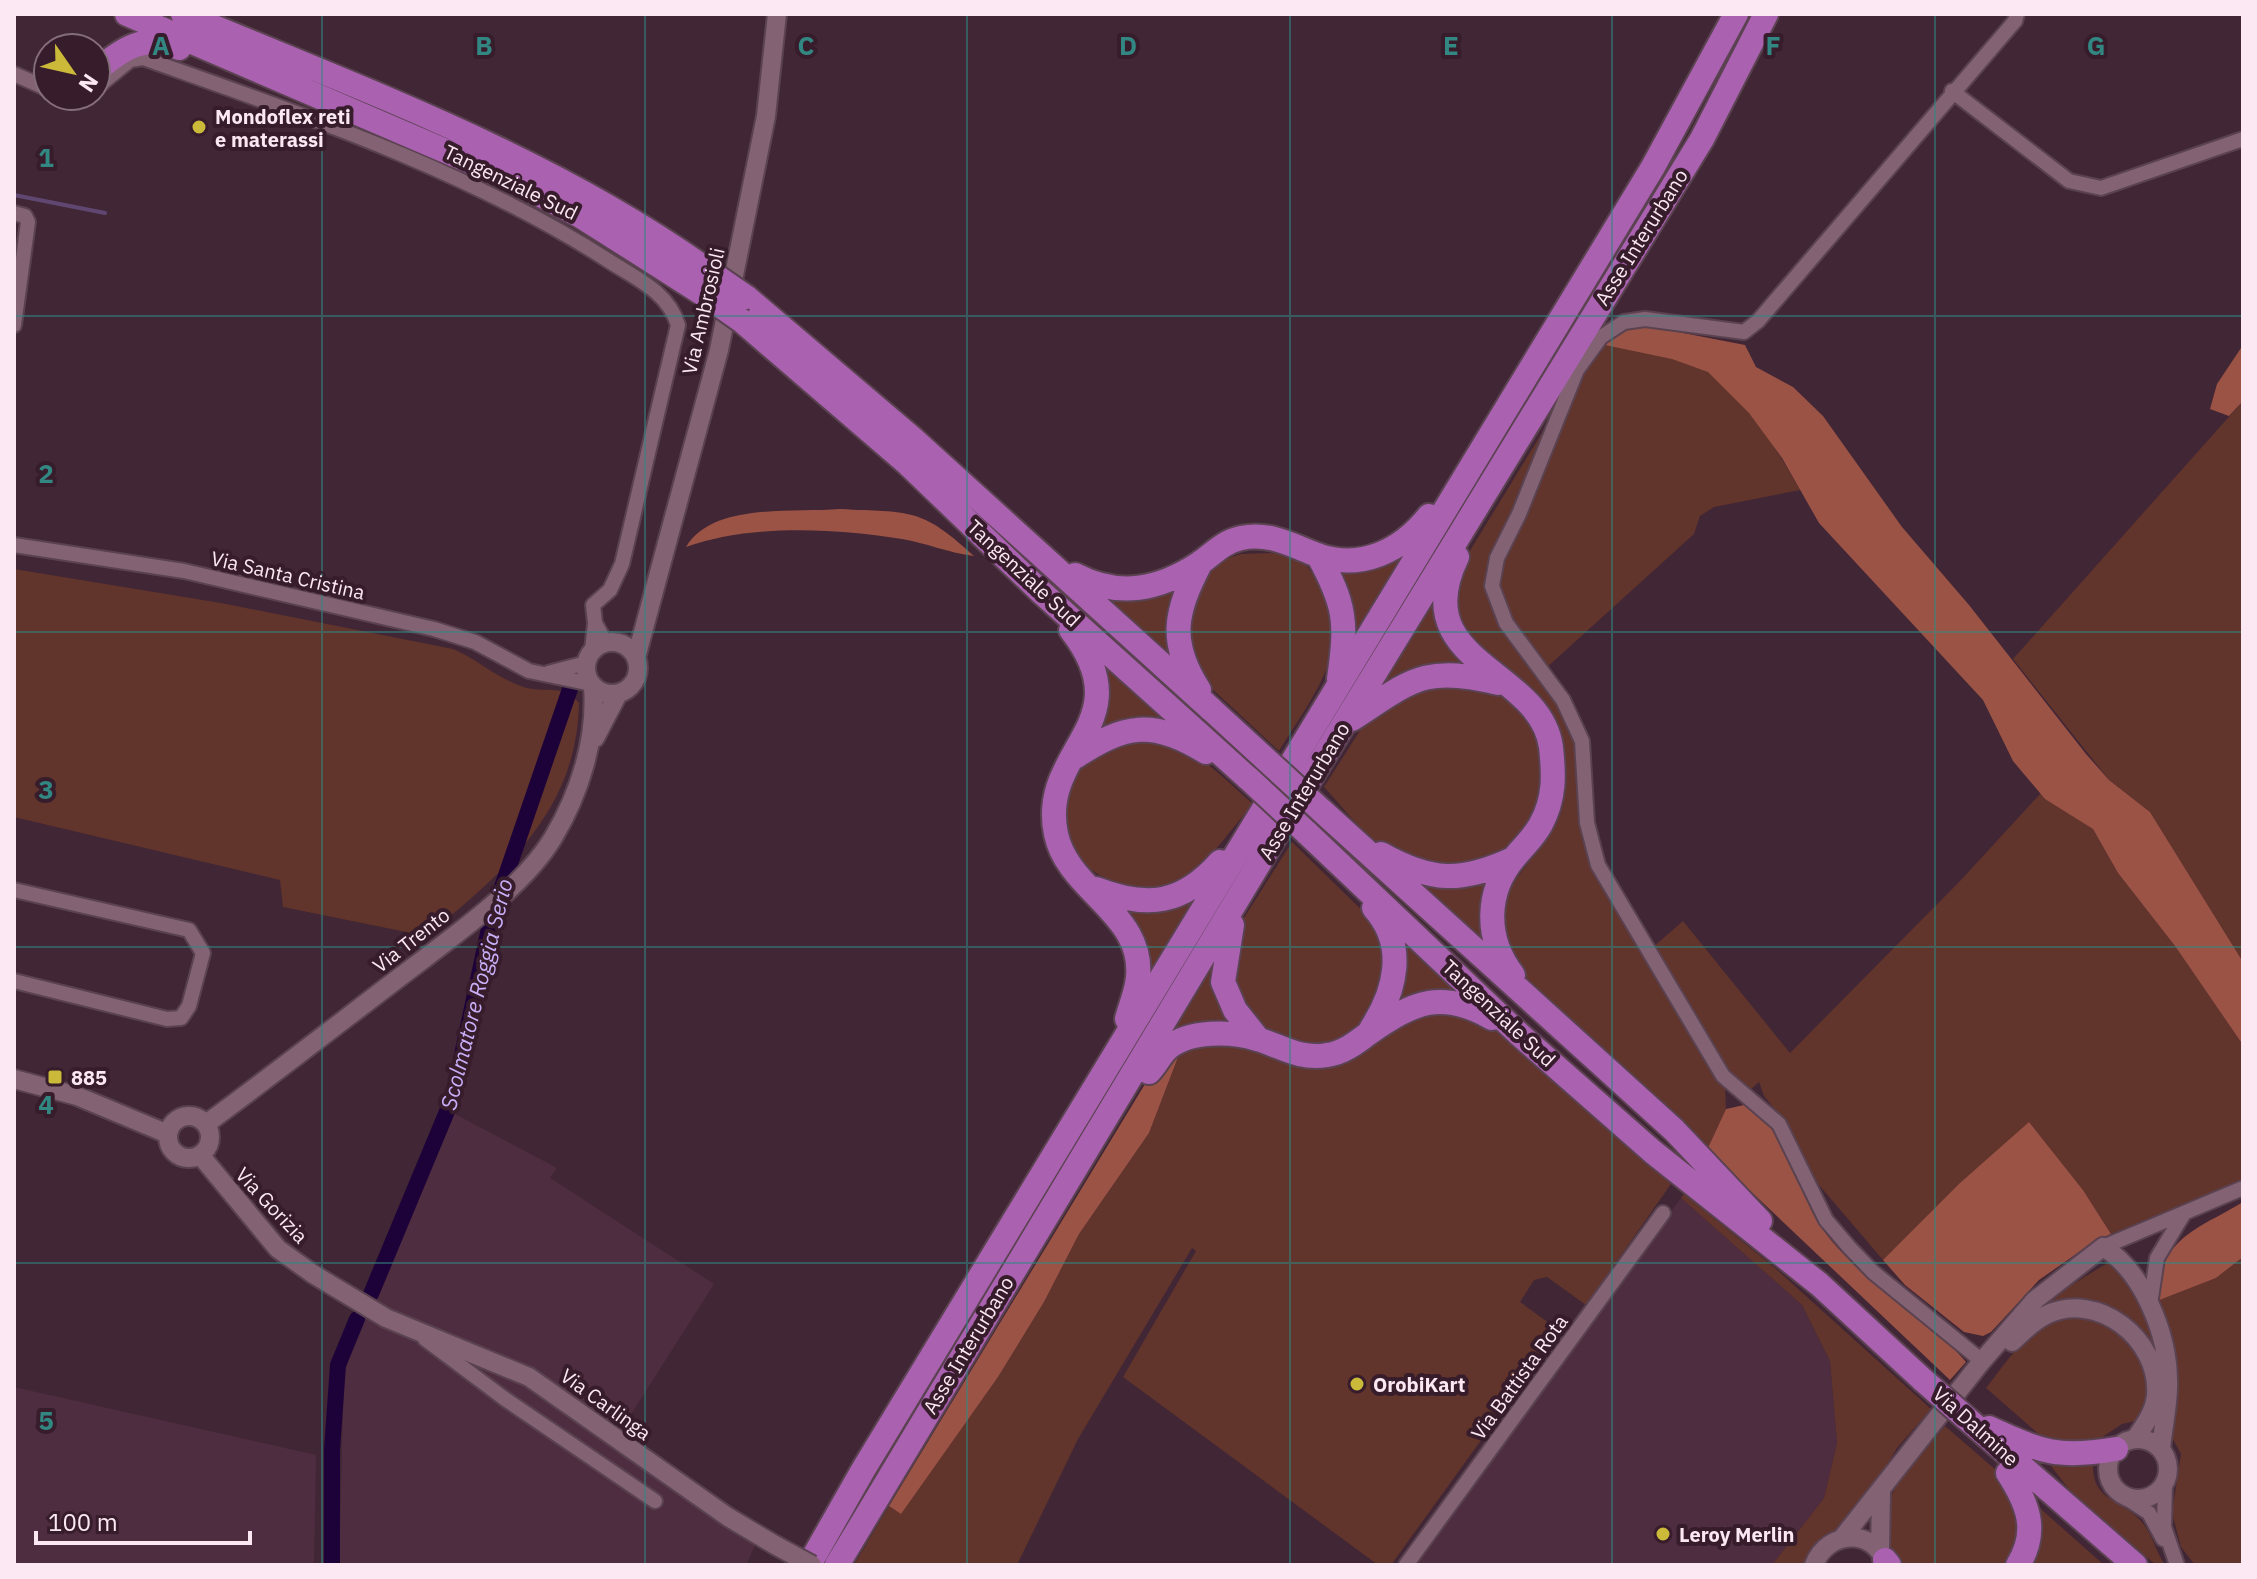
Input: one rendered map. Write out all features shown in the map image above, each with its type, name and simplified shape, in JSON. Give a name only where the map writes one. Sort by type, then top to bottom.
[{"type":"highway","name":"Tangenziale Sud","points":[[127,14],[506,177],[708,283],[744,309],[1040,591],[1249,779],[1520,1035],[1653,1152],[1819,1284]]},
{"type":"highway","name":"Tangenziale Sud","points":[[183,14],[517,155],[664,238],[708,283]]},
{"type":"highway","name":"Asse Interurbano","points":[[837,1565],[894,1466],[1346,723],[1736,14]]},
{"type":"highway","name":"Asse Interurbano","points":[[811,1565],[863,1470],[1337,690],[1702,139],[1766,14]]},
{"type":"highway","points":[[112,59],[127,47],[149,40],[170,44],[357,121],[412,134]]},
{"type":"highway","name":"Tangenziale Sud","points":[[744,309],[786,327],[1048,561],[1674,1130],[1819,1284]]},
{"type":"highway","points":[[1048,561],[1099,588],[1129,590],[1158,585],[1201,562],[1218,547],[1242,538],[1268,537],[1294,543],[1318,555],[1359,559],[1395,549],[1492,458]]},
{"type":"highway","points":[[1492,458],[1450,571],[1446,604],[1454,635],[1464,649],[1533,709],[1550,740],[1554,785],[1541,824],[1513,859],[1495,890],[1492,903],[1499,952],[1519,982],[1568,1035]]},
{"type":"highway","points":[[1318,555],[1340,594],[1345,631],[1337,690]]},
{"type":"highway","points":[[1201,562],[1183,597],[1178,645],[1189,673],[1212,710]]},
{"type":"highway","points":[[1040,591],[1087,650],[1098,678],[1097,710],[1058,786],[1056,833],[1069,865],[1118,915],[1135,944],[1138,982],[1119,1050]]},
{"type":"highway","points":[[1346,723],[1406,682],[1421,677],[1466,675],[1505,685]]},
{"type":"highway","points":[[1074,758],[1100,741],[1123,731],[1144,727],[1163,731],[1199,748],[1249,779]]},
{"type":"highway","points":[[1321,810],[1378,852],[1434,876],[1480,873],[1513,859]]},
{"type":"highway","points":[[1087,885],[1144,901],[1181,894],[1206,878],[1260,815]]},
{"type":"highway","points":[[1306,832],[1378,913],[1393,942],[1395,979],[1368,1034]]},
{"type":"highway","points":[[1232,911],[1223,982],[1235,1010],[1258,1039]]},
{"type":"highway","points":[[1132,1078],[1150,1072],[1169,1047],[1184,1040],[1219,1034],[1258,1039],[1286,1052],[1314,1057],[1343,1051],[1411,1007],[1441,1001],[1471,1006],[1520,1035]]},
{"type":"highway","name":"Via Dalmine","points":[[1819,1284],[1923,1380],[2135,1565]]},
{"type":"highway","points":[[1965,1417],[2024,1444],[2068,1456],[2125,1444]]},
{"type":"highway","points":[[1965,1417],[1976,1442],[2112,1565]]},
{"type":"highway","points":[[2008,1473],[2026,1501],[2030,1516],[2030,1536],[2018,1565]]},
{"type":"street","name":"Via Ambrosioli","points":[[636,658],[719,350],[764,127],[777,14]]},
{"type":"street","points":[[1982,1361],[1873,1272],[1849,1247],[1826,1220],[1779,1124],[1723,1076],[1598,865],[1587,823],[1582,741],[1563,700],[1506,623],[1492,586],[1497,558],[1519,514],[1577,370],[1601,337],[1624,322],[1645,319],[1744,332],[1758,321],[2015,21],[2017,14]]},
{"type":"street","points":[[112,75],[130,60],[143,58],[404,155],[492,194],[550,225],[662,295],[678,325],[676,341],[622,564],[610,590],[593,605],[600,650],[592,685],[605,694],[618,694],[635,680],[636,658],[628,647],[600,650]]},
{"type":"street","points":[[1952,91],[2078,185],[2101,188],[2243,139]]},
{"type":"street","points":[[14,325],[28,222],[19,215]]},
{"type":"street","name":"Via Santa Cristina","points":[[14,545],[184,571],[434,629],[487,648],[516,667],[592,685]]},
{"type":"street","points":[[543,674],[600,650],[648,612]]},
{"type":"street","name":"Via Trento","points":[[589,748],[595,715],[592,685]]},
{"type":"street","name":"Via Trento","points":[[206,1124],[464,928],[508,888],[552,840],[589,748],[618,694]]},
{"type":"street","points":[[14,890],[189,930],[203,953],[189,1006],[181,1018],[167,1019],[14,981]]},
{"type":"street","name":"Via Gorizia","points":[[14,1079],[77,1096],[168,1134],[168,1142],[177,1155],[193,1159],[201,1156],[278,1249],[360,1303]]},
{"type":"street","points":[[168,1134],[177,1120],[184,1117],[192,1116],[206,1124],[211,1137],[201,1156]]},
{"type":"street","points":[[1814,1565],[1824,1547],[1843,1537],[1881,1492],[1982,1361],[2035,1300],[2103,1247],[2243,1188]]},
{"type":"street","name":"Via Battista Rota","points":[[1406,1565],[1663,1213]]},
{"type":"street","points":[[2150,1310],[2157,1258],[2183,1215]]},
{"type":"street","points":[[2103,1247],[2133,1272],[2150,1310],[2168,1376],[2161,1449]]},
{"type":"street","name":"Via Carlinga","points":[[360,1303],[415,1331],[529,1377],[715,1508],[811,1565]]},
{"type":"street","points":[[1982,1361],[2008,1345],[2045,1315],[2066,1309],[2082,1309],[2112,1318],[2140,1341],[2154,1375],[2156,1395],[2147,1421],[2111,1457],[2109,1476],[2112,1485],[2126,1498],[2149,1513],[2175,1559]]},
{"type":"street","points":[[415,1331],[493,1390],[655,1501]]},
{"type":"street","points":[[2125,1444],[2153,1443],[2161,1449],[2169,1466],[2165,1484],[2164,1527],[2175,1559]]},
{"type":"street","points":[[2126,1498],[2144,1500],[2165,1484]]},
{"type":"street","points":[[1881,1492],[1885,1560]]},
{"type":"street","points":[[1843,1537],[1864,1539],[1885,1560]]},
{"type":"shaded area","points":[[1637,324],[1745,345],[1756,367],[1793,387],[1823,416],[1902,527],[1969,605],[2086,754],[2109,780],[2150,812],[2243,962],[2243,1045],[2175,946],[2118,873],[2093,829],[2045,799],[2013,761],[1983,700],[1819,523],[1782,458],[1749,413],[1708,372],[1672,359],[1600,344],[1618,330]]},
{"type":"shaded area","points":[[1600,344],[1671,357],[1709,372],[1747,410],[1800,490],[1714,507],[1700,516],[1694,534],[1545,669],[1508,621],[1494,585],[1499,560],[1575,386]]},
{"type":"shaded area","points":[[2243,345],[2243,401],[2229,416],[2210,409],[2217,384]]},
{"type":"shaded area","points":[[2243,401],[2243,962],[2150,812],[2109,780],[2013,659]]},
{"type":"shaded area","points":[[1551,418],[1489,588],[1561,702],[1578,743],[1582,824],[1725,1087],[1726,1109],[1707,1150],[1528,982],[1514,962],[1507,938],[1504,918],[1506,901],[1522,872],[1553,830],[1564,804],[1564,758],[1560,740],[1470,647],[1456,608],[1463,562]]},
{"type":"shaded area","points":[[840,509],[913,515],[940,528],[974,556],[902,539],[849,532],[793,530],[737,534],[686,547],[698,533],[734,516]]},
{"type":"shaded area","points":[[1412,542],[1348,649],[1330,564]]},
{"type":"shaded area","points":[[1271,553],[1301,558],[1327,596],[1334,629],[1333,648],[1319,685],[1279,751],[1196,674],[1187,658],[1189,598],[1199,581],[1226,559],[1241,554]]},
{"type":"shaded area","points":[[14,569],[221,603],[453,649],[512,683],[566,693],[579,703],[575,742],[565,777],[531,837],[482,888],[426,936],[283,907],[280,880],[14,817]]},
{"type":"shaded area","points":[[1178,582],[1170,603],[1167,624],[1175,666],[1099,596],[1140,599]]},
{"type":"shaded area","points":[[1442,582],[1470,665],[1375,692]]},
{"type":"shaded area","points":[[1095,649],[1173,723],[1090,739],[1102,715],[1107,695],[1105,675]]},
{"type":"shaded area","points":[[1422,684],[1468,686],[1494,692],[1526,718],[1541,751],[1541,788],[1527,822],[1502,850],[1468,866],[1426,865],[1379,844],[1357,825],[1324,787],[1366,721]]},
{"type":"shaded area","points":[[1132,739],[1153,741],[1186,751],[1212,768],[1253,804],[1201,864],[1175,884],[1162,888],[1135,888],[1106,879],[1078,855],[1071,840],[1068,805],[1076,765]]},
{"type":"shaded area","points":[[2041,793],[2093,829],[2118,873],[2175,946],[2243,1045],[2243,1181],[2111,1234],[2083,1190],[2029,1122],[1883,1260],[1819,1185],[1787,1124],[1764,1096],[1759,1082],[1747,1093],[1727,1074],[1652,948],[1683,921],[1790,1053],[1961,880]]},
{"type":"shaded area","points":[[1292,842],[1374,922],[1389,960],[1372,1014],[1347,1037],[1330,1045],[1309,1047],[1254,1025],[1232,981],[1242,921]]},
{"type":"shaded area","points":[[1496,873],[1491,949],[1414,880]]},
{"type":"shaded area","points":[[1208,885],[1144,991],[1123,911]]},
{"type":"shaded area","points":[[1400,935],[1469,995],[1387,1016]]},
{"type":"shaded area","points":[[1214,963],[1237,1025],[1166,1039]]},
{"type":"shaded area","points":[[1440,1008],[1487,1023],[1671,1184],[1586,1305],[1547,1277],[1534,1280],[1520,1302],[1560,1331],[1391,1565],[1378,1565],[1123,1377],[1196,1251],[1192,1248],[1078,1439],[1017,1565],[854,1565],[889,1506],[900,1513],[998,1377],[1044,1302],[1079,1234],[1149,1133],[1180,1052],[1205,1043],[1251,1048],[1296,1066],[1315,1068],[1358,1057],[1401,1021]]},
{"type":"shaded area","points":[[1180,1052],[1149,1133],[1079,1234],[1044,1302],[998,1377],[901,1514],[889,1506],[1145,1084]]},
{"type":"shaded area","points":[[1744,1105],[1757,1112],[1778,1139],[1818,1222],[1830,1239],[1858,1267],[1937,1330],[1966,1362],[1950,1380],[1707,1150],[1726,1109]]},
{"type":"shaded area","points":[[453,1113],[557,1168],[550,1178],[714,1284],[621,1430],[534,1369],[373,1303]]},
{"type":"shaded area","points":[[2029,1122],[2083,1190],[2111,1234],[2092,1243],[2039,1280],[1991,1332],[1983,1336],[1964,1332],[1905,1285],[1883,1260],[1960,1183]]},
{"type":"shaded area","points":[[1684,1194],[1775,1268],[1931,1409],[1897,1448],[1851,1526],[1807,1565],[1772,1565],[1824,1498],[1837,1443],[1830,1361],[1802,1305],[1681,1198]]},
{"type":"shaded area","points":[[1681,1198],[1802,1305],[1830,1361],[1837,1443],[1824,1498],[1772,1565],[1412,1565]]},
{"type":"shaded area","points":[[2243,1202],[2243,1257],[2216,1278],[2157,1301],[2159,1279],[2173,1249],[2197,1228]]},
{"type":"shaded area","points":[[2243,1257],[2243,1565],[2195,1565],[2181,1547],[2172,1513],[2181,1454],[2169,1432],[2177,1374],[2157,1301],[2216,1278]]},
{"type":"shaded area","points":[[2109,1262],[2115,1264],[2137,1297],[2154,1340],[2145,1338],[2121,1316],[2039,1313],[2065,1289]]},
{"type":"shaded area","points":[[366,1314],[527,1379],[757,1541],[746,1565],[339,1565],[344,1373]]},
{"type":"shaded area","points":[[2079,1316],[2116,1327],[2145,1363],[2148,1398],[2140,1420],[2122,1424],[2089,1446],[2051,1445],[1986,1388],[2036,1331],[2063,1319]]},
{"type":"shaded area","points":[[14,1387],[316,1455],[314,1565],[14,1565]]},
{"type":"shaded area","points":[[1945,1426],[2011,1483],[2024,1508],[2014,1565],[1898,1565],[1888,1544],[1885,1525],[1887,1507],[1905,1473]]},
{"type":"shaded area","points":[[2093,1462],[2097,1485],[2109,1498],[2141,1521],[2165,1565],[2156,1565],[2071,1492],[2051,1466]]},
{"type":"shaded area","points":[[2033,1502],[2104,1565],[2026,1565]]},
{"type":"waterway","points":[[14,195],[105,213]]},
{"type":"waterway","name":"Scolmatore Roggia Serio","points":[[371,1294],[453,1097],[491,919],[570,689]]},
{"type":"waterway","points":[[332,1565],[332,1450],[338,1365],[357,1319]]},
{"type":"place","name":"Mondoflex reti e materassi","points":[[199,127]]},
{"type":"place","name":"885","points":[[55,1077]]},
{"type":"place","name":"OrobiKart","points":[[1357,1384]]},
{"type":"place","name":"Leroy Merlin","points":[[1663,1534]]}]
